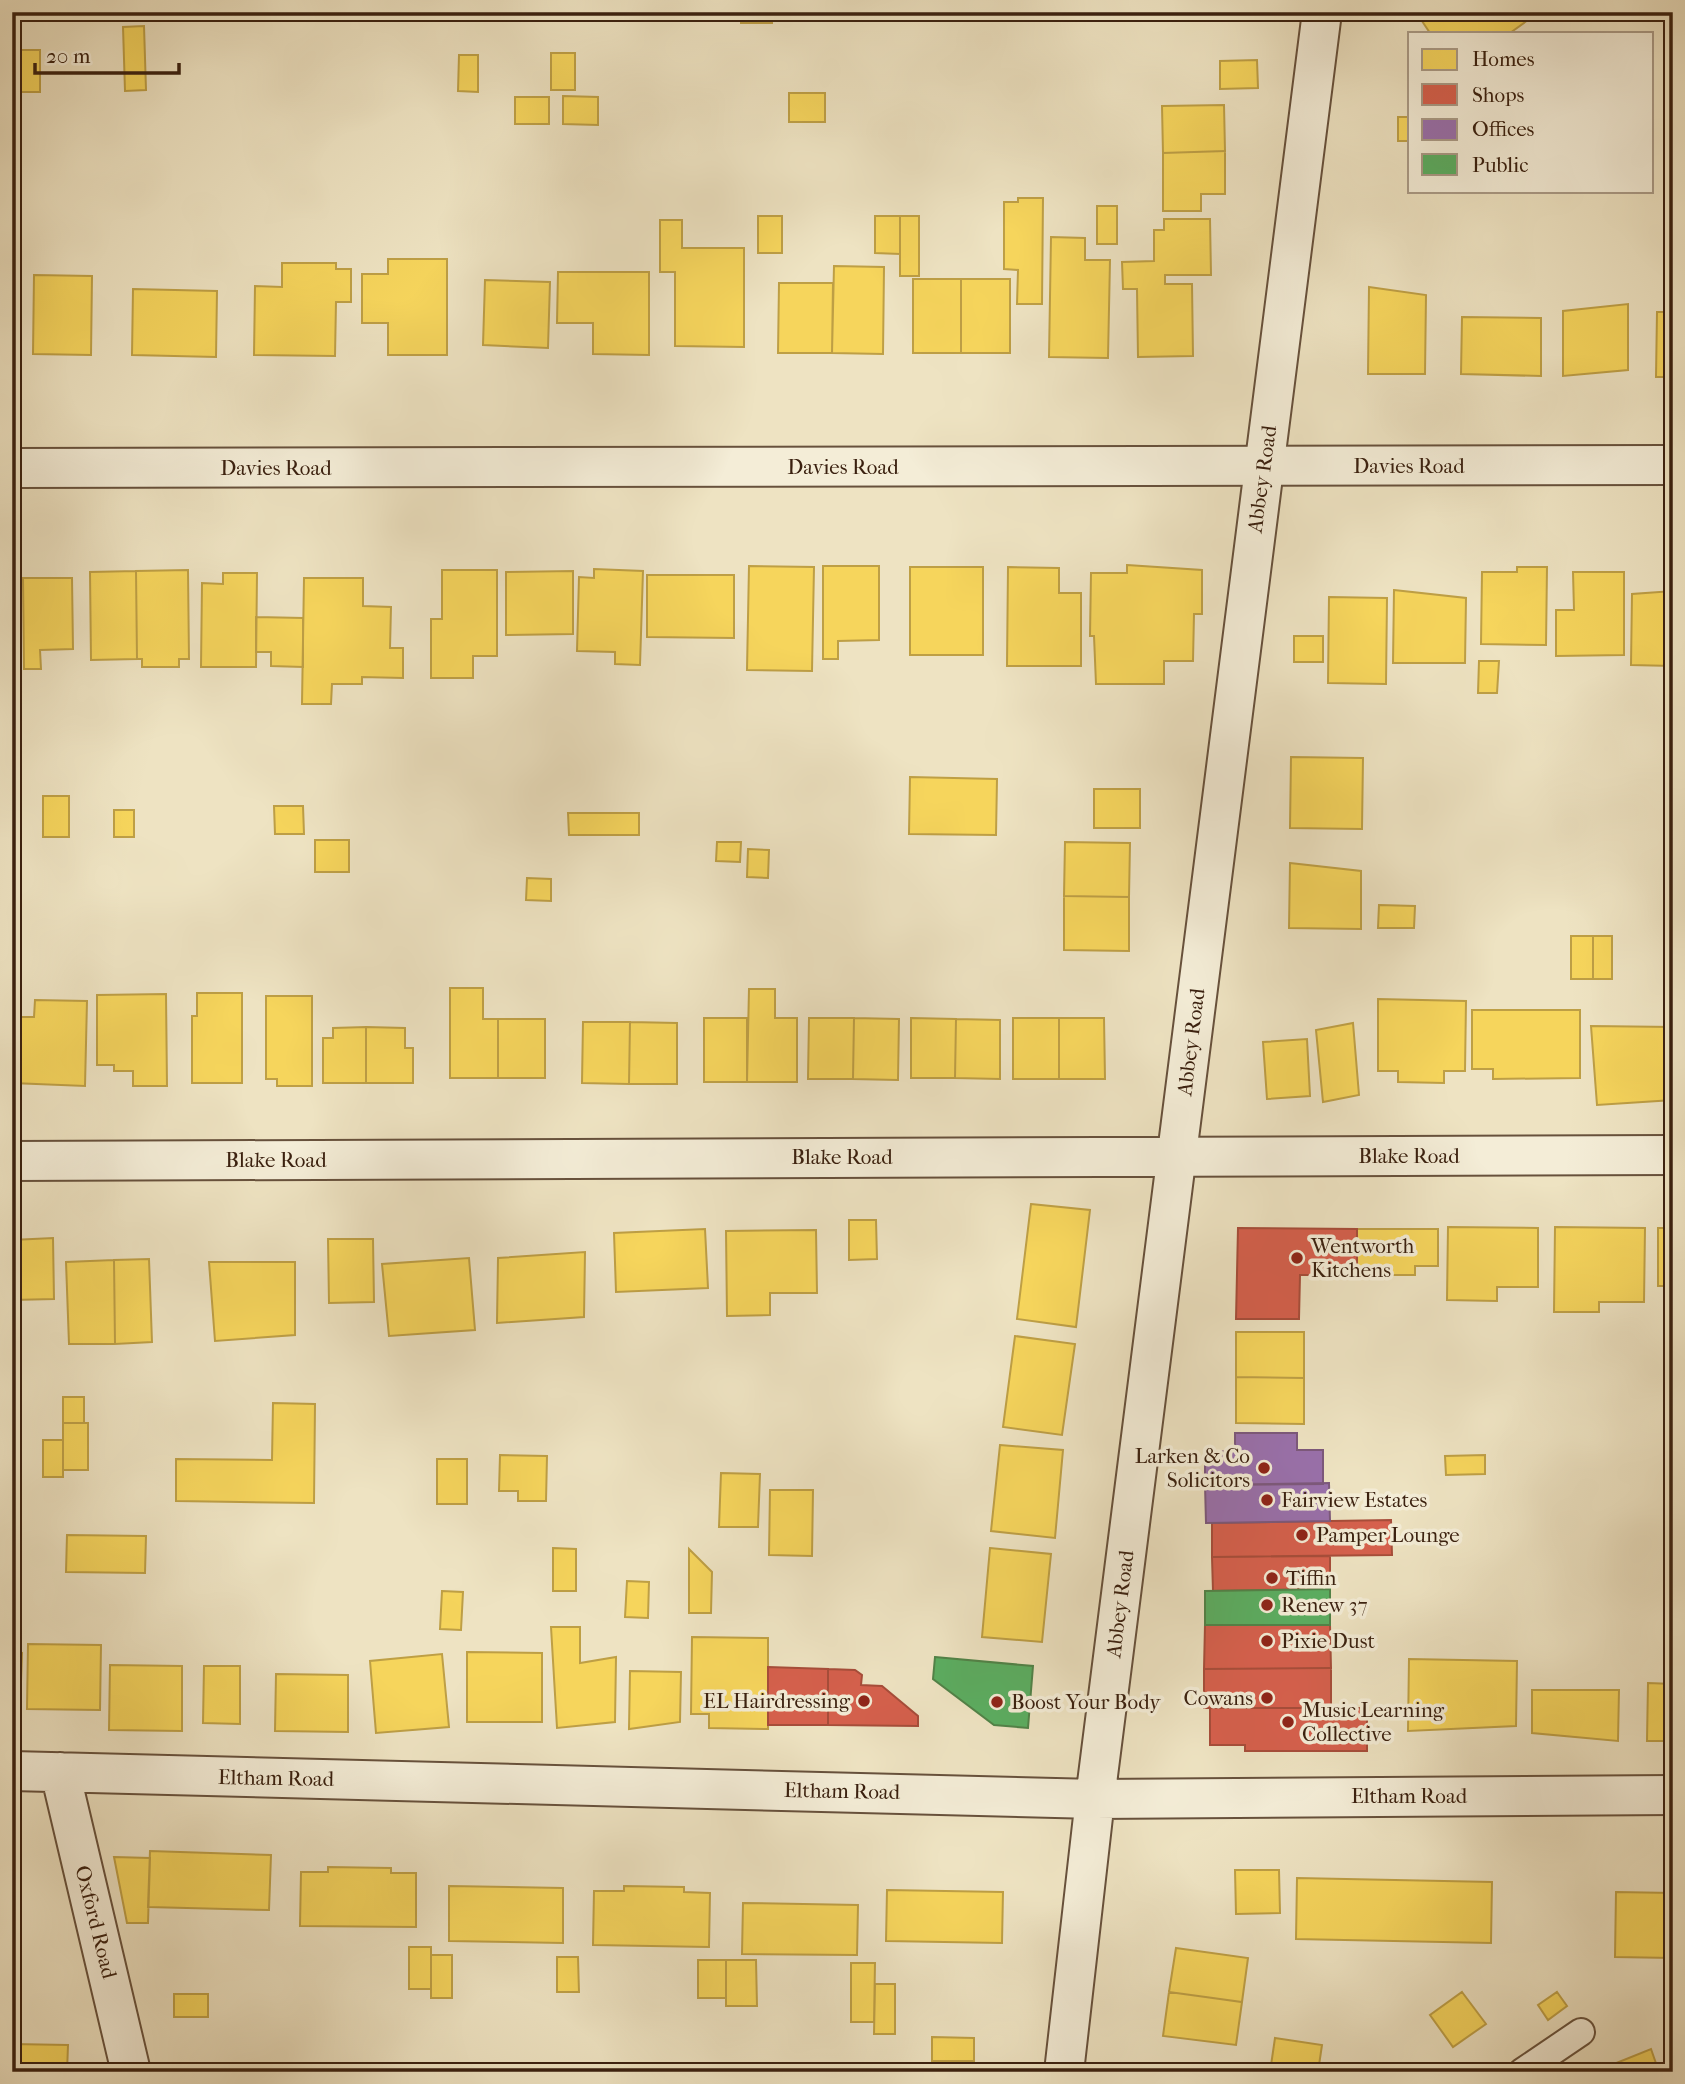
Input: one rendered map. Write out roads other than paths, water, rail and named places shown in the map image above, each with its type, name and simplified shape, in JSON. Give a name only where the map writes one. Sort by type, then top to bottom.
[{"type":"street","name":"Abbey Road","points":[[1064,2072],[1096,1799],[1322,12]]},
{"type":"street","name":"Davies Road","points":[[12,468],[1673,465]]},
{"type":"street","name":"Blake Road","points":[[12,1161],[1673,1155]]},
{"type":"street","name":"Eltham Road","points":[[12,1771],[1096,1799],[1673,1795]]},
{"type":"street","name":"Oxford Road","points":[[60,1772],[131,2072]]},
{"type":"lane","points":[[1522,2072],[1581,2032]]},
{"type":"place","name":"Wentworth Kitchens","points":[[1297,1258]]},
{"type":"place","name":"Larken & Co Solicitors","points":[[1264,1468]]},
{"type":"place","name":"Fairview Estates","points":[[1267,1500]]},
{"type":"place","name":"Pamper Lounge","points":[[1302,1535]]},
{"type":"place","name":"Tiffin","points":[[1272,1578]]},
{"type":"place","name":"Renew 37","points":[[1267,1605]]},
{"type":"place","name":"Pixie Dust","points":[[1267,1641]]},
{"type":"place","name":"Cowans","points":[[1267,1698]]},
{"type":"place","name":"EL Hairdressing","points":[[864,1701]]},
{"type":"place","name":"Boost Your Body","points":[[997,1702]]},
{"type":"place","name":"Music Learning Collective","points":[[1288,1722]]}]
